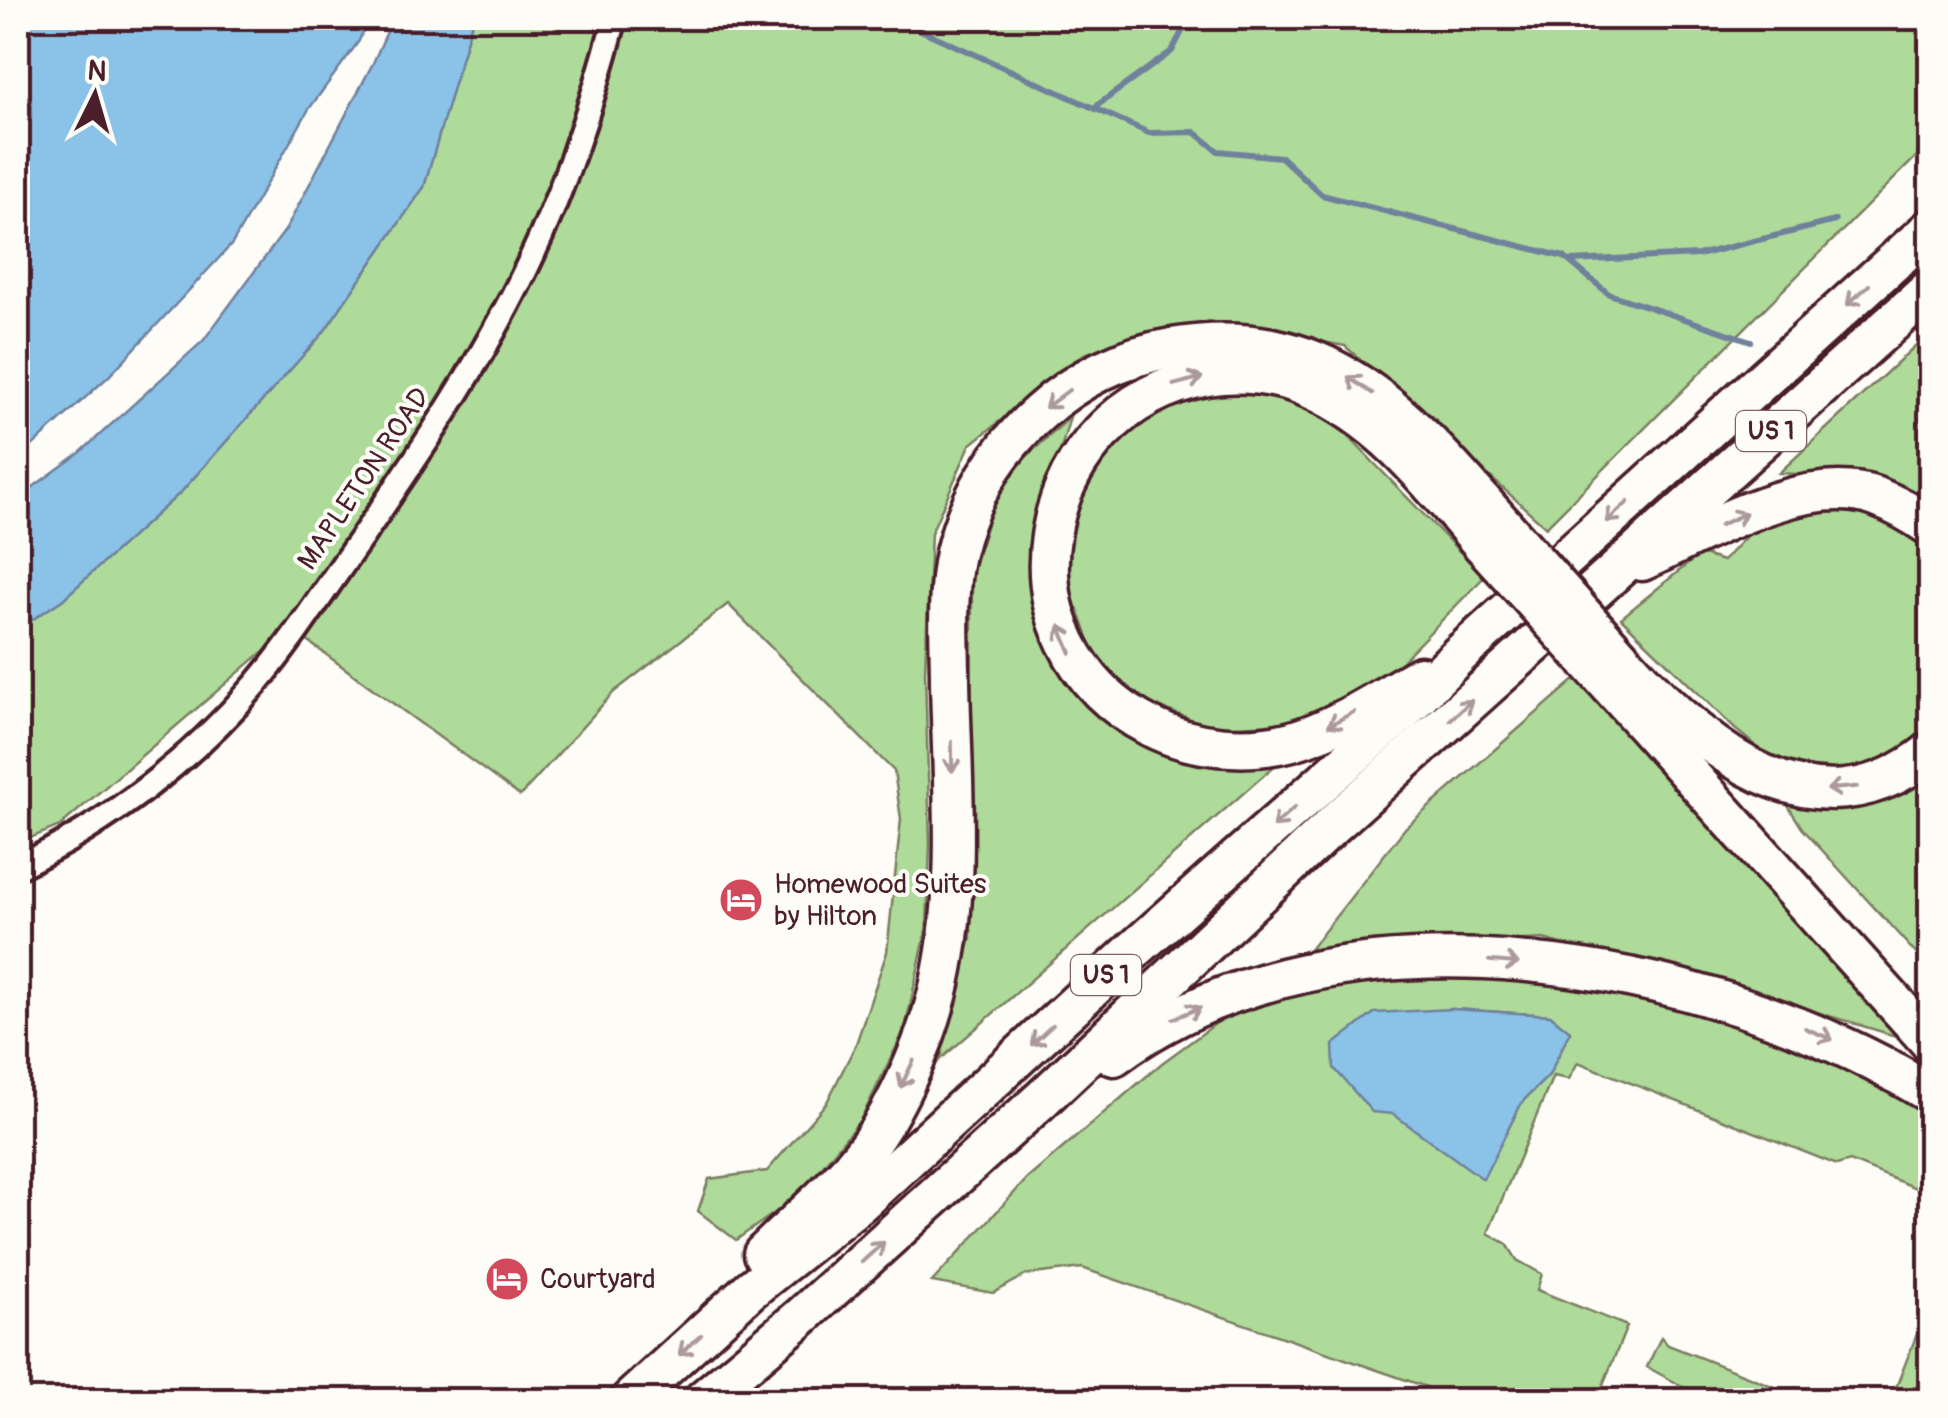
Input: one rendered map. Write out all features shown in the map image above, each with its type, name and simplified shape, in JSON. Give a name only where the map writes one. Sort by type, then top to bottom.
[{"type":"highway","name":"US 1","points":[[630,1400],[750,1290],[862,1201],[1930,229]]},
{"type":"highway","name":"US 1","points":[[702,1400],[815,1305],[1043,1098],[1336,822],[1930,289]]},
{"type":"highway","points":[[750,1290],[760,1256],[860,1158],[920,1047],[936,1000],[947,954],[953,900],[948,624],[954,557],[976,495],[1011,440],[1054,399],[1090,376],[1136,356],[1220,342],[1284,350],[1322,362],[1368,388],[1440,454],[1494,536]]},
{"type":"highway","points":[[1458,656],[1321,730],[1288,742],[1219,746],[1162,733],[1134,718],[1090,682],[1073,658],[1058,622],[1050,588],[1049,551],[1054,522],[1071,475],[1089,445],[1114,418],[1142,398],[1181,381],[1223,373],[1264,376],[1309,388],[1356,414],[1407,455],[1494,536],[1614,669],[1930,1042]]},
{"type":"highway","points":[[1613,574],[1761,506],[1802,496],[1841,491],[1874,496],[1930,526]]},
{"type":"highway","points":[[1614,669],[1652,693],[1748,770],[1788,784],[1824,789],[1875,783],[1895,776],[1930,752]]},
{"type":"highway","points":[[1652,693],[1669,719],[1930,1007]]},
{"type":"highway","points":[[1043,1098],[1074,1086],[1175,1018],[1274,981],[1349,966],[1481,960],[1616,974],[1713,996],[1840,1043],[1930,1093]]},
{"type":"street","name":"MAPLETON ROAD","points":[[18,866],[87,829],[179,761],[220,722],[281,652],[425,446],[498,324],[555,198],[616,18]]},
{"type":"green space","points":[[473,18],[1930,18],[1930,143],[1546,527],[1345,346],[1209,321],[1084,354],[970,445],[931,533],[925,672],[930,844],[927,927],[905,1029],[861,1119],[797,1197],[736,1240],[698,1211],[709,1179],[767,1171],[827,1102],[856,1044],[887,952],[901,819],[894,771],[728,604],[614,692],[520,796],[306,640],[260,654],[60,826],[18,843],[18,629],[62,600],[181,492],[323,333],[424,187]]},
{"type":"green space","points":[[1930,332],[1930,504],[1870,478],[1779,473]]},
{"type":"green space","points":[[1214,389],[1317,404],[1484,577],[1394,669],[1298,723],[1212,727],[1105,687],[1061,574],[1074,492],[1135,420]]},
{"type":"green space","points":[[1070,417],[1030,557],[1047,649],[1113,724],[1186,758],[1296,747],[940,1060],[971,938],[972,573],[1000,481]]},
{"type":"green space","points":[[1826,505],[1901,519],[1930,552],[1930,735],[1894,760],[1837,775],[1779,765],[1735,729],[1621,618],[1700,554],[1723,561],[1764,517]]},
{"type":"green space","points":[[1578,677],[1853,966],[1896,1036],[1543,939],[1308,952],[1406,827]]},
{"type":"green space","points":[[1930,773],[1930,969],[1802,828],[1783,798],[1864,804],[1923,780]]},
{"type":"green space","points":[[1486,976],[1588,985],[1731,1018],[1930,1104],[1930,1194],[1850,1161],[1837,1165],[1578,1062],[1569,1079],[1553,1076],[1488,1233],[1507,1244],[1517,1260],[1542,1274],[1537,1290],[1627,1326],[1597,1400],[1464,1400],[1082,1268],[1026,1275],[993,1293],[932,1282],[1027,1179],[1162,1063],[1218,1022],[1281,993],[1359,978]],"holes":[[[1452,1009],[1550,1015],[1570,1031],[1549,1075],[1522,1102],[1483,1178],[1393,1113]]]},
{"type":"green space","points":[[1930,1301],[1930,1400],[1891,1400]]},
{"type":"green space","points":[[1661,1337],[1668,1345],[1808,1400],[1708,1400],[1647,1367]]},
{"type":"water","points":[[18,18],[368,18],[359,41],[309,109],[232,244],[109,376],[18,459]]},
{"type":"water","points":[[393,18],[473,18],[424,187],[323,333],[181,492],[62,600],[18,629],[18,498],[81,452],[203,341],[286,229]]},
{"type":"water","points":[[1452,1009],[1550,1015],[1570,1031],[1549,1075],[1522,1102],[1483,1179],[1393,1114],[1372,1112],[1334,1068],[1333,1045],[1374,1013]]},
{"type":"waterway","points":[[894,18],[1149,133],[1195,132],[1218,151],[1281,157],[1322,195],[1564,257],[1609,294],[1751,341]]},
{"type":"waterway","points":[[1095,107],[1172,51],[1189,18]]},
{"type":"waterway","points":[[1570,261],[1698,255],[1835,221]]},
{"type":"place","name":"Homewood Suites by Hilton","points":[[741,900]]},
{"type":"place","name":"Courtyard","points":[[507,1279]]}]
